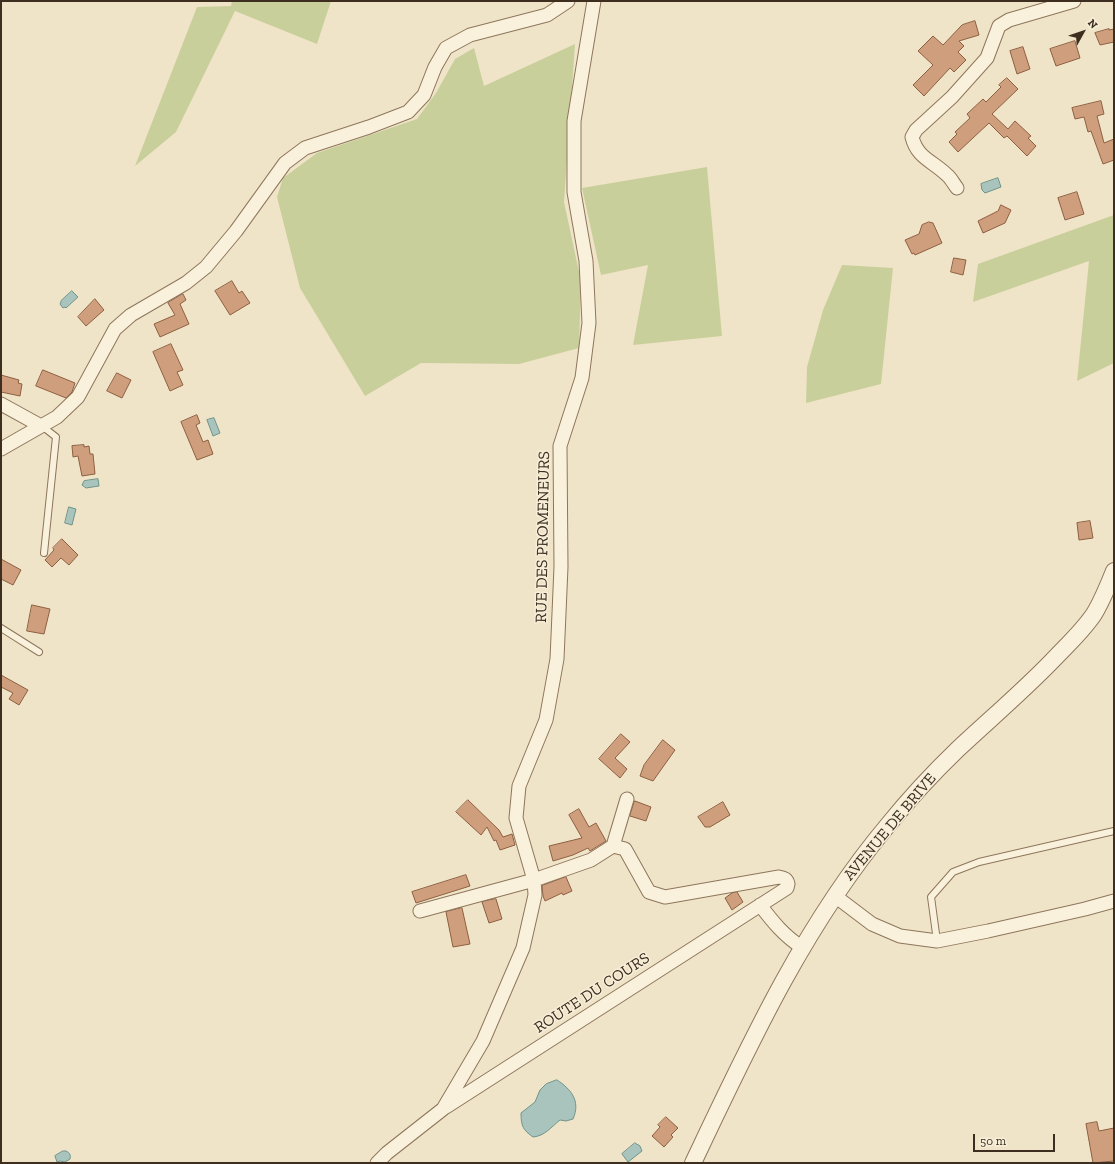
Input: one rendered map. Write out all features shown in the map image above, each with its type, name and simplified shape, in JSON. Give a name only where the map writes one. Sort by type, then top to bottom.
[{"type":"street","points":[[1,449],[57,417],[78,397],[115,329],[131,315],[186,283],[206,267],[236,231],[284,163],[305,148],[368,128],[408,112],[424,95],[435,68],[446,48],[470,35],[547,16],[568,1]]},
{"type":"street","name":"RUE DES PROMENEURS","points":[[534,880],[516,818],[520,786],[546,720],[557,659],[561,567],[560,446],[582,378],[589,324],[586,261],[574,192],[574,121],[594,1]]},
{"type":"street","points":[[956,188],[948,175],[920,154],[914,145],[912,137],[916,130],[952,97],[987,58],[999,26],[1009,20],[1074,1]]},
{"type":"street","points":[[1,404],[42,426]]},
{"type":"street","name":"AVENUE DE BRIVE","points":[[693,1163],[742,1060],[775,998],[818,921],[864,854],[888,824],[956,750],[1025,688],[1075,638],[1094,614],[1107,589],[1114,571]]},
{"type":"street","points":[[420,911],[534,880],[592,860],[612,846],[627,799]]},
{"type":"street","name":"ROUTE DU COURS","points":[[377,1163],[387,1153],[442,1109],[760,905],[786,888],[788,884],[787,881],[779,877],[665,897],[649,892],[625,849],[612,846]]},
{"type":"street","name":"ROUTE DU COURS","points":[[442,1109],[483,1041],[523,948],[535,895],[534,880]]},
{"type":"street","points":[[835,896],[872,924],[900,936],[937,941],[988,931],[1114,901]]},
{"type":"street","points":[[760,905],[777,928],[803,948]]},
{"type":"lane","points":[[42,426],[56,437],[44,553]]},
{"type":"lane","points":[[1,628],[39,652]]},
{"type":"lane","points":[[937,941],[931,897],[953,872],[979,862],[1114,831]]},
{"type":"green space","points":[[232,1],[331,1],[317,44],[235,11],[176,132],[135,166],[197,7],[231,6]]},
{"type":"green space","points":[[575,44],[564,202],[581,281],[579,348],[519,364],[421,363],[365,396],[300,288],[277,197],[283,178],[317,153],[417,119],[436,93],[455,59],[474,48],[484,86]]},
{"type":"green space","points":[[707,167],[722,336],[633,345],[648,265],[601,275],[582,188]]},
{"type":"green space","points":[[1114,215],[1114,363],[1077,381],[1089,261],[973,302],[978,264]]},
{"type":"green space","points":[[842,265],[893,268],[881,384],[806,403],[807,367],[823,310]]},
{"type":"water","points":[[998,178],[1001,187],[985,193],[982,190],[981,184]]},
{"type":"water","points":[[72,291],[78,297],[66,308],[63,308],[60,304],[61,301]]},
{"type":"water","points":[[214,418],[220,433],[213,436],[207,420]]},
{"type":"water","points":[[98,479],[99,486],[86,488],[82,485],[84,481]]},
{"type":"water","points":[[69,507],[76,509],[72,525],[65,523]]},
{"type":"water","points":[[557,1080],[567,1087],[573,1096],[576,1107],[573,1119],[566,1121],[560,1120],[541,1135],[533,1137],[523,1127],[521,1113],[535,1102],[540,1090],[546,1084]]},
{"type":"water","points":[[635,1143],[640,1146],[642,1151],[628,1162],[622,1154]]},
{"type":"water","points":[[63,1151],[69,1153],[70,1159],[65,1162],[57,1162],[55,1156]]},
{"type":"building","points":[[975,21],[979,35],[959,41],[964,46],[958,52],[966,60],[954,72],[950,68],[924,96],[913,85],[933,65],[918,51],[933,36],[943,45],[962,25]]},
{"type":"building","points":[[1114,29],[1114,42],[1100,45],[1095,33]]},
{"type":"building","points":[[1075,41],[1080,58],[1056,66],[1050,49]]},
{"type":"building","points":[[1023,47],[1030,69],[1017,74],[1010,51]]},
{"type":"building","points":[[1007,78],[1018,89],[992,114],[1008,129],[1015,121],[1031,136],[1028,138],[1036,146],[1027,156],[1007,136],[1004,138],[989,123],[958,152],[949,142],[957,134],[955,132],[970,118],[967,114],[983,99],[986,102],[1001,87],[999,85]]},
{"type":"building","points":[[1101,101],[1104,114],[1097,116],[1104,143],[1114,139],[1114,160],[1103,164],[1091,131],[1088,132],[1084,117],[1075,119],[1072,108]]},
{"type":"building","points":[[1077,192],[1084,214],[1065,220],[1058,198]]},
{"type":"building","points":[[1001,205],[1011,210],[1005,223],[983,233],[978,221],[998,211]]},
{"type":"building","points":[[929,222],[933,223],[942,243],[915,255],[914,253],[912,254],[905,240],[919,234],[922,225]]},
{"type":"building","points":[[954,258],[966,260],[963,275],[951,272]]},
{"type":"building","points":[[232,281],[239,293],[242,291],[250,303],[230,315],[215,291]]},
{"type":"building","points":[[183,294],[186,300],[180,304],[189,324],[160,337],[154,324],[175,315],[168,303]]},
{"type":"building","points":[[95,299],[104,310],[86,326],[78,317]]},
{"type":"building","points":[[171,344],[183,370],[177,372],[183,385],[170,391],[153,352]]},
{"type":"building","points":[[43,370],[75,383],[72,392],[66,398],[36,386]]},
{"type":"building","points":[[117,373],[131,380],[122,398],[107,391]]},
{"type":"building","points":[[1,375],[19,380],[18,383],[22,384],[20,396],[1,392]]},
{"type":"building","points":[[197,415],[200,423],[196,425],[203,442],[208,440],[213,454],[197,460],[181,422]]},
{"type":"building","points":[[84,445],[84,447],[89,446],[90,454],[93,454],[95,474],[82,476],[78,456],[73,457],[72,446]]},
{"type":"building","points":[[1090,521],[1093,538],[1079,540],[1077,523]]},
{"type":"building","points":[[62,539],[78,555],[69,565],[61,558],[52,567],[45,560],[54,550],[53,548]]},
{"type":"building","points":[[1,559],[21,570],[13,585],[1,579]]},
{"type":"building","points":[[32,605],[50,609],[44,634],[27,631]]},
{"type":"building","points":[[1,675],[28,690],[19,705],[9,699],[13,693],[1,687]]},
{"type":"building","points":[[621,734],[630,742],[615,758],[627,769],[620,778],[599,759]]},
{"type":"building","points":[[663,740],[675,750],[653,781],[640,776],[644,765]]},
{"type":"building","points":[[468,800],[499,830],[503,837],[512,834],[515,845],[500,850],[496,840],[494,841],[487,827],[481,835],[456,812]]},
{"type":"building","points":[[635,801],[651,807],[646,821],[630,816]]},
{"type":"building","points":[[723,802],[730,815],[710,827],[705,827],[698,817]]},
{"type":"building","points":[[579,809],[589,827],[596,823],[606,841],[590,851],[588,848],[573,855],[553,861],[549,846],[582,838],[569,815]]},
{"type":"building","points":[[466,875],[470,886],[416,903],[412,892]]},
{"type":"building","points":[[566,877],[572,891],[563,895],[562,893],[545,901],[542,886]]},
{"type":"building","points":[[737,892],[743,902],[732,910],[725,898],[732,893]]},
{"type":"building","points":[[496,899],[502,919],[489,923],[482,902]]},
{"type":"building","points":[[462,908],[470,944],[453,947],[446,912]]},
{"type":"building","points":[[666,1117],[678,1128],[671,1135],[673,1137],[664,1147],[652,1136],[660,1127],[658,1125]]},
{"type":"building","points":[[1097,1122],[1099,1131],[1114,1128],[1114,1161],[1093,1163],[1086,1124]]}]
